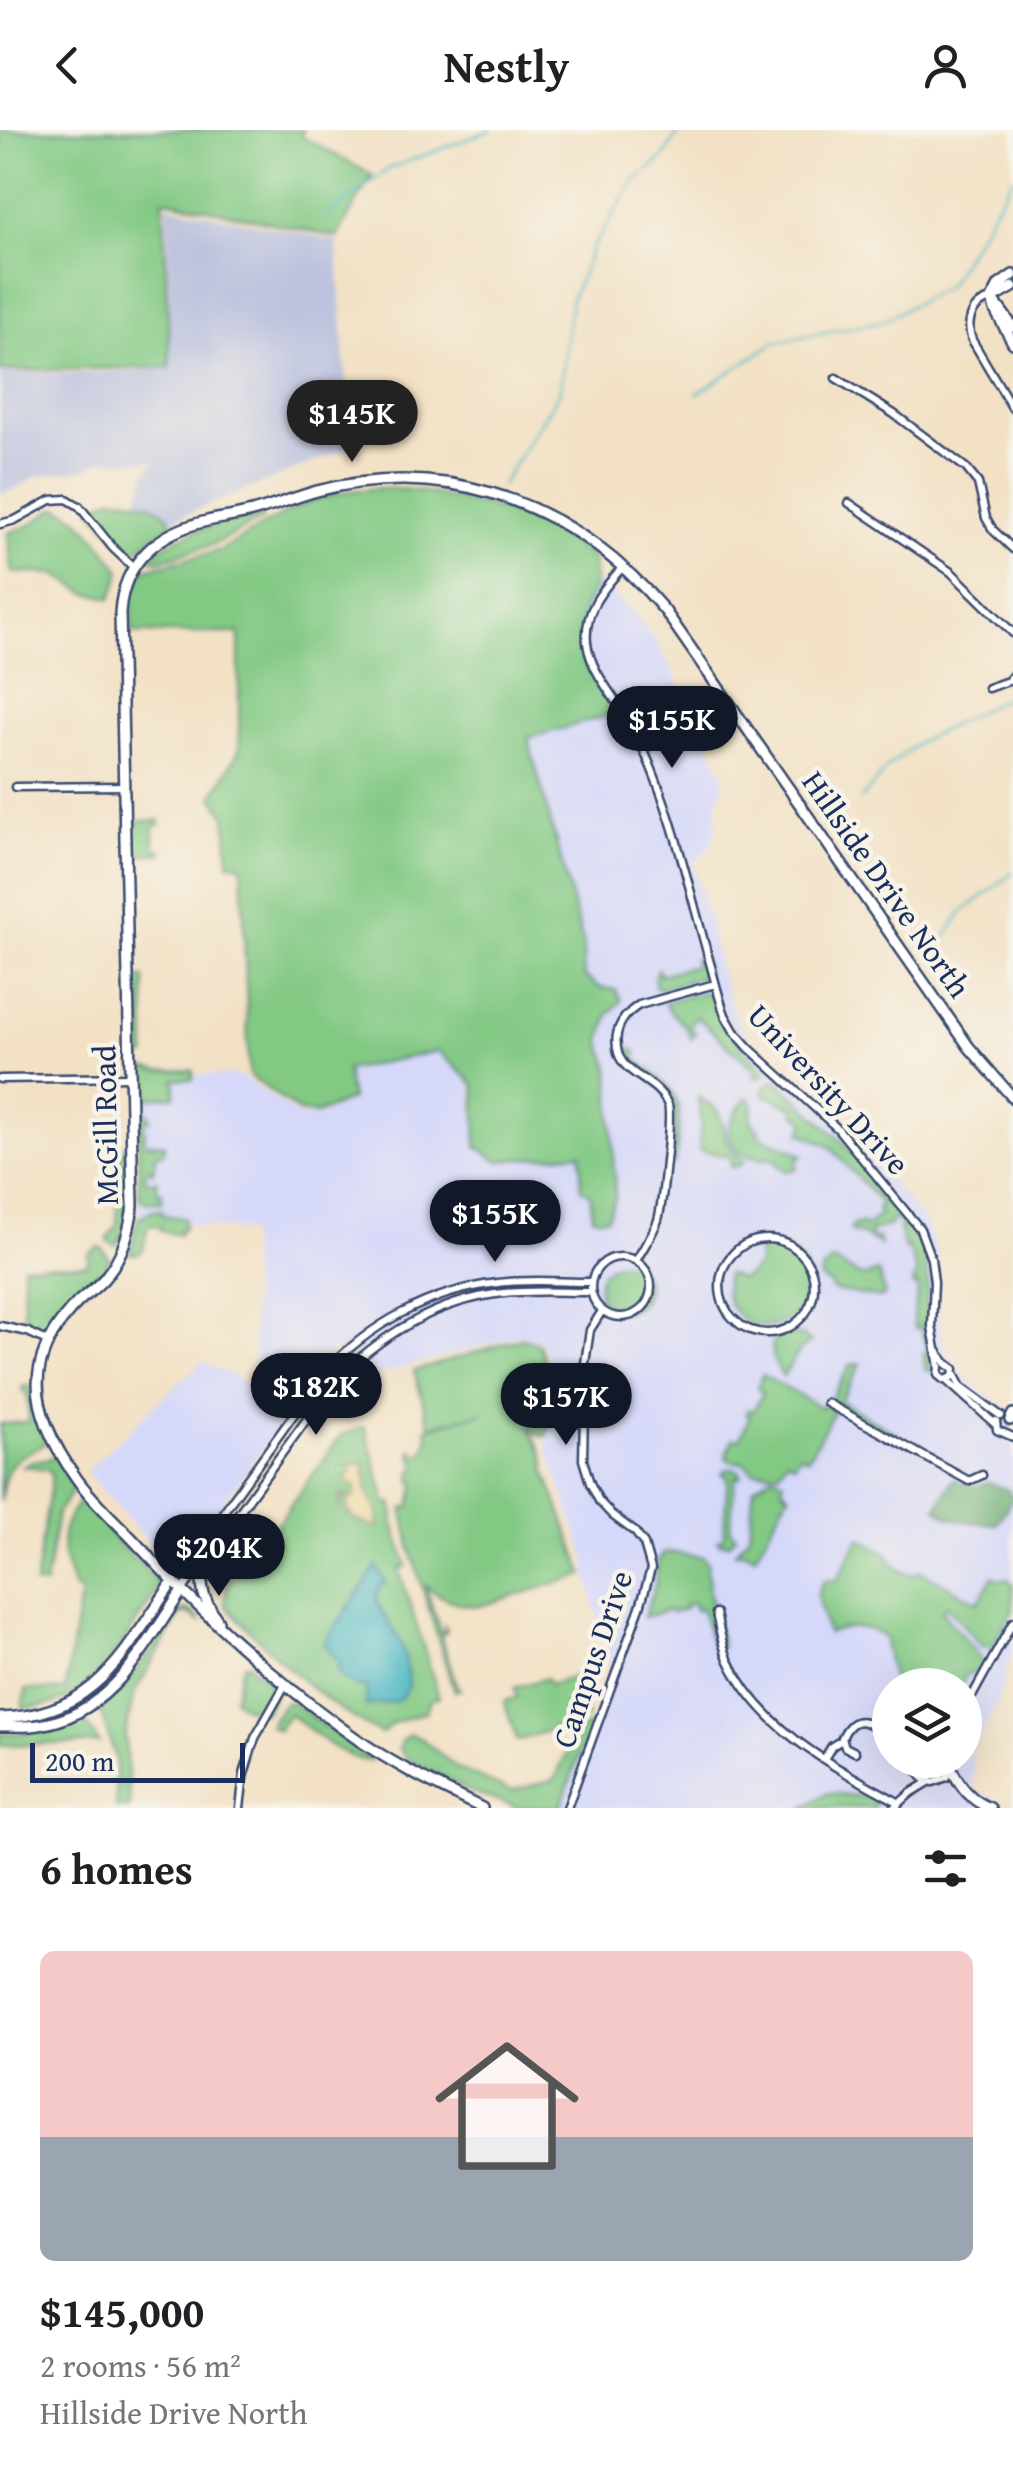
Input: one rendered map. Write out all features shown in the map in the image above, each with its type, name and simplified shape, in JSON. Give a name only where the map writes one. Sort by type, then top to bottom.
[{"type":"street","points":[[1013,275],[999,284],[992,299],[1013,343]]},
{"type":"street","points":[[1013,287],[975,312],[968,323],[972,340],[1013,409]]},
{"type":"street","points":[[992,299],[1013,327]]},
{"type":"street","points":[[975,312],[991,312],[1000,319]]},
{"type":"street","points":[[836,378],[894,414],[966,468],[978,483],[986,518],[1013,549]]},
{"type":"street","name":"Hillside Drive North","points":[[133,567],[149,548],[178,530],[324,489],[385,481],[432,482],[478,489],[537,510],[588,538],[652,594],[964,1040],[1013,1098]]},
{"type":"street","points":[[0,524],[52,500],[70,500],[133,567]]},
{"type":"street","points":[[848,503],[951,572],[1013,633]]},
{"type":"street","points":[[588,538],[652,594]]},
{"type":"street","name":"McGill Road","points":[[133,567],[120,613],[133,1206],[130,1233],[121,1254],[104,1279],[62,1319],[49,1342],[39,1368],[39,1395],[46,1424],[84,1488],[228,1636],[344,1730],[390,1760],[482,1808]]},
{"type":"street","points":[[621,569],[592,607],[587,631],[590,655],[635,732],[658,784],[716,984]]},
{"type":"street","points":[[988,688],[1008,681],[1013,675]]},
{"type":"street","points":[[16,787],[125,786]]},
{"type":"street","name":"University Drive","points":[[636,1261],[658,1219],[670,1122],[668,1104],[654,1087],[625,1067],[618,1055],[616,1038],[620,1022],[640,1004],[716,984],[725,1016],[734,1031],[838,1130],[920,1229],[931,1258],[932,1326],[943,1365]]},
{"type":"street","points":[[0,1079],[130,1077]]},
{"type":"street","points":[[998,1082],[1013,1087]]},
{"type":"street","points":[[766,1238],[785,1242],[800,1253],[810,1269],[813,1287],[809,1305],[798,1320],[788,1328],[770,1333],[752,1330],[736,1321],[724,1306],[720,1288],[723,1269],[733,1254],[748,1243],[766,1238]]},
{"type":"street","points":[[608,1260],[636,1261],[649,1275],[651,1294],[647,1303],[625,1318],[602,1312],[591,1292],[591,1282],[600,1265],[608,1260]]},
{"type":"street","points":[[0,1718],[21,1718],[51,1710],[80,1697],[110,1670],[323,1374],[352,1345],[422,1302],[461,1290],[500,1282],[591,1282]]},
{"type":"street","points":[[0,1726],[55,1722],[102,1697],[127,1671],[333,1383],[387,1336],[428,1314],[465,1301],[504,1293],[591,1292]]},
{"type":"street","name":"Campus Drive","points":[[567,1808],[651,1569],[644,1544],[599,1501],[584,1460],[590,1330],[602,1312]]},
{"type":"street","points":[[0,1326],[49,1342]]},
{"type":"street","points":[[943,1365],[953,1367],[961,1386],[1010,1420],[1009,1435],[997,1430],[995,1424],[940,1377],[943,1365]]},
{"type":"street","points":[[946,1380],[954,1374]]},
{"type":"street","points":[[827,1403],[969,1481],[982,1475]]},
{"type":"street","points":[[995,1424],[1010,1420]]},
{"type":"street","points":[[211,1552],[203,1569],[202,1588],[228,1636]]},
{"type":"street","points":[[716,1613],[727,1656],[749,1692],[777,1725],[824,1759],[897,1806],[911,1793],[944,1778]]},
{"type":"street","points":[[982,1678],[1013,1622]]},
{"type":"street","points":[[240,1808],[244,1774],[256,1738],[286,1685]]},
{"type":"street","points":[[854,1752],[842,1740],[844,1731],[860,1722],[872,1725]]},
{"type":"street","points":[[824,1759],[842,1740]]},
{"type":"street","points":[[911,1793],[916,1778]]},
{"type":"street","points":[[925,1778],[930,1782]]},
{"type":"street","points":[[958,1778],[964,1790],[990,1808]]},
{"type":"shaded area","points":[[166,205],[337,241],[351,447],[174,519],[160,519],[137,503],[154,461],[100,461],[86,469],[37,476],[0,494],[0,373],[171,368]]},
{"type":"shaded area","points":[[580,564],[635,614],[660,647],[723,772],[711,846],[693,865],[718,965],[737,1021],[751,1040],[843,1124],[924,1220],[937,1251],[944,1348],[960,1373],[1013,1416],[1013,1648],[996,1708],[982,1731],[982,1668],[872,1668],[872,1778],[973,1778],[974,1790],[1013,1808],[560,1808],[611,1670],[586,1571],[587,1561],[545,1442],[562,1402],[542,1342],[521,1335],[373,1376],[365,1360],[332,1350],[174,1572],[86,1471],[202,1361],[252,1386],[249,1232],[138,1218],[139,1073],[242,1076],[299,1116],[318,1116],[353,1100],[347,1071],[438,1052],[472,1085],[477,1147],[499,1161],[582,1153],[581,1188],[589,1193],[592,1218],[607,1219],[616,1199],[611,1071],[603,1040],[610,1015],[622,1001],[617,989],[599,986],[585,975],[584,942],[516,735]]},
{"type":"green space","points":[[0,130],[303,130],[301,136],[372,175],[337,237],[163,199],[170,367],[0,371]]},
{"type":"green space","points":[[379,488],[417,490],[506,510],[542,522],[593,558],[595,588],[582,613],[580,636],[584,662],[617,713],[528,738],[583,942],[584,976],[599,987],[616,990],[621,1001],[609,1014],[601,1040],[610,1070],[615,1198],[607,1218],[593,1217],[590,1193],[581,1189],[581,1153],[499,1161],[477,1147],[475,1085],[438,1051],[346,1070],[351,1099],[316,1114],[299,1112],[249,1075],[242,865],[229,863],[226,816],[213,796],[239,751],[239,633],[132,633],[131,599],[144,569],[219,551],[313,500]]},
{"type":"green space","points":[[111,498],[154,506],[173,523],[137,550],[127,549],[91,508]]},
{"type":"green space","points":[[55,508],[82,523],[120,569],[111,598],[87,593],[55,574],[12,572],[8,533],[30,525]]},
{"type":"green space","points":[[261,515],[262,519],[214,544],[157,561],[150,557],[189,534]]},
{"type":"green space","points":[[160,820],[160,825],[154,825],[154,849],[161,849],[161,854],[134,854],[133,821]]},
{"type":"green space","points":[[702,956],[706,972],[701,977],[661,989],[656,987],[658,969],[660,975],[695,965],[694,959]]},
{"type":"green space","points":[[135,978],[145,978],[146,1056],[137,1057]]},
{"type":"green space","points":[[703,992],[712,995],[733,1035],[763,1068],[761,1078],[754,1077],[757,1072],[697,1017],[688,1025],[696,1033],[691,1039],[664,1002]]},
{"type":"green space","points":[[626,1046],[637,1053],[634,1058],[672,1092],[677,1102],[675,1163],[671,1162],[674,1119],[670,1099],[657,1082],[625,1055]]},
{"type":"green space","points":[[137,1066],[161,1071],[193,1070],[193,1079],[175,1079],[175,1096],[149,1098],[142,1095]]},
{"type":"green space","points":[[774,1080],[842,1141],[917,1235],[926,1261],[925,1326],[932,1353],[931,1372],[925,1369],[924,1353],[928,1352],[921,1328],[915,1328],[913,1317],[919,1285],[912,1285],[917,1274],[909,1248],[905,1250],[899,1229],[902,1224],[894,1218],[890,1225],[870,1232],[880,1245],[850,1230],[855,1224],[866,1227],[880,1214],[877,1209],[882,1204],[828,1145],[801,1133],[804,1119],[795,1114],[796,1109],[764,1094],[765,1087]]},
{"type":"green space","points":[[698,1097],[716,1109],[727,1143],[743,1163],[731,1167],[731,1157],[699,1150]]},
{"type":"green space","points":[[747,1097],[753,1104],[751,1122],[759,1130],[757,1135],[803,1155],[798,1156],[796,1169],[786,1171],[767,1157],[748,1157],[732,1143],[731,1121]]},
{"type":"green space","points":[[138,1108],[150,1116],[150,1120],[144,1121],[145,1143],[164,1144],[164,1153],[157,1154],[153,1172],[146,1170],[146,1181],[157,1181],[162,1202],[139,1198]]},
{"type":"green space","points":[[119,1148],[125,1148],[127,1200],[124,1226],[115,1245],[108,1238],[117,1225]]},
{"type":"green space","points":[[153,1210],[184,1218],[184,1229],[180,1229],[179,1235],[150,1225],[143,1250],[130,1254],[138,1218]]},
{"type":"green space","points":[[775,1244],[797,1257],[807,1274],[807,1292],[800,1308],[787,1320],[770,1327],[752,1324],[729,1303],[727,1274],[741,1279],[746,1276],[757,1266],[758,1246]]},
{"type":"green space","points":[[98,1247],[110,1260],[101,1274],[63,1307],[47,1327],[39,1329],[24,1324],[23,1265],[88,1264],[88,1254]]},
{"type":"green space","points":[[833,1261],[863,1277],[878,1272],[885,1294],[881,1298],[832,1290],[820,1278],[822,1270]]},
{"type":"green space","points":[[622,1263],[639,1270],[646,1287],[639,1304],[622,1311],[605,1304],[598,1287],[605,1270]]},
{"type":"green space","points":[[790,1331],[811,1342],[800,1350],[783,1376],[773,1358],[773,1343],[774,1338]]},
{"type":"green space","points":[[522,1338],[539,1344],[558,1403],[546,1436],[529,1427],[543,1453],[545,1470],[584,1575],[480,1606],[450,1600],[426,1586],[440,1633],[445,1631],[444,1624],[447,1632],[441,1636],[460,1689],[454,1691],[409,1544],[403,1510],[410,1508],[416,1483],[411,1481],[412,1471],[417,1470],[411,1451],[416,1456],[424,1453],[429,1436],[426,1429],[484,1412],[430,1426],[414,1371]]},
{"type":"green space","points":[[861,1364],[840,1401],[897,1434],[895,1437],[830,1401],[850,1365]]},
{"type":"green space","points":[[762,1375],[834,1411],[808,1458],[800,1454],[794,1463],[786,1459],[779,1472],[753,1471],[726,1457],[733,1438],[739,1440],[750,1417],[746,1414],[748,1409],[753,1411],[763,1392],[757,1389]]},
{"type":"green space","points":[[23,1386],[32,1387],[45,1444],[12,1465],[0,1502],[0,1424],[29,1422]]},
{"type":"green space","points":[[365,1427],[387,1504],[393,1503],[394,1524],[407,1566],[399,1569],[439,1697],[431,1699],[425,1712],[391,1724],[382,1734],[317,1692],[225,1605],[229,1575],[240,1576],[342,1434]]},
{"type":"green space","points":[[56,1457],[74,1489],[57,1513],[45,1586],[35,1585],[52,1476],[48,1469],[23,1466]]},
{"type":"green space","points":[[733,1469],[741,1475],[735,1477],[730,1530],[736,1536],[730,1543],[720,1543],[717,1540],[723,1538],[728,1476],[722,1474]]},
{"type":"green space","points":[[773,1475],[784,1480],[782,1488],[789,1494],[755,1556],[735,1552],[749,1535],[754,1487]]},
{"type":"green space","points":[[953,1479],[975,1487],[988,1482],[1008,1490],[1013,1498],[997,1524],[957,1520],[937,1508]]},
{"type":"green space","points":[[82,1498],[159,1585],[119,1647],[87,1685],[57,1702],[23,1708],[26,1690],[65,1690],[81,1591],[74,1589],[62,1542],[67,1522]]},
{"type":"green space","points":[[860,1538],[888,1553],[901,1570],[914,1575],[920,1571],[978,1602],[993,1576],[1008,1579],[1013,1584],[1013,1611],[992,1647],[981,1646],[947,1606],[942,1611],[983,1662],[980,1668],[890,1668],[885,1638],[871,1630],[827,1633],[817,1595],[823,1581],[836,1582]]},
{"type":"green space","points":[[668,1552],[703,1557],[707,1562],[709,1593],[722,1647],[714,1650],[701,1609],[695,1610],[693,1603],[671,1613],[670,1610],[644,1617],[655,1586],[658,1561]]},
{"type":"green space","points":[[186,1610],[202,1623],[189,1614],[178,1618],[134,1693],[125,1735],[130,1808],[116,1808],[116,1759],[100,1710],[125,1687],[176,1614]]},
{"type":"green space","points":[[245,1664],[273,1685],[273,1696],[264,1713],[234,1699]]},
{"type":"green space","points":[[574,1677],[587,1718],[517,1741],[504,1701],[517,1697],[514,1688],[546,1678],[549,1685]]},
{"type":"green space","points":[[286,1702],[371,1760],[340,1751],[289,1714],[278,1730],[269,1725]]},
{"type":"green space","points":[[81,1720],[99,1743],[0,1745],[0,1734],[41,1730]]},
{"type":"green space","points":[[591,1724],[560,1808],[520,1808],[469,1791],[405,1757],[399,1748],[410,1734],[457,1768],[510,1791],[554,1780],[579,1730]]},
{"type":"green space","points":[[828,1793],[870,1797],[874,1808],[804,1808]]},
{"type":"sand","points":[[364,1464],[366,1489],[378,1511],[378,1528],[346,1513],[347,1499],[342,1499],[339,1509],[341,1494],[354,1498],[356,1487],[346,1482],[350,1466]]},
{"type":"water","points":[[377,1566],[386,1583],[376,1597],[405,1656],[409,1687],[398,1701],[366,1706],[367,1688],[355,1686],[338,1673],[339,1663],[324,1643]]},
{"type":"waterway","points":[[327,216],[388,169],[491,130]]},
{"type":"waterway","points":[[501,486],[560,391],[571,299],[593,247],[633,183],[663,158],[680,130]]},
{"type":"waterway","points":[[697,394],[775,342],[883,321],[947,286],[1013,178]]},
{"type":"waterway","points":[[861,799],[889,766],[919,742],[1013,694]]},
{"type":"waterway","points":[[936,952],[961,913],[1013,873]]}]
